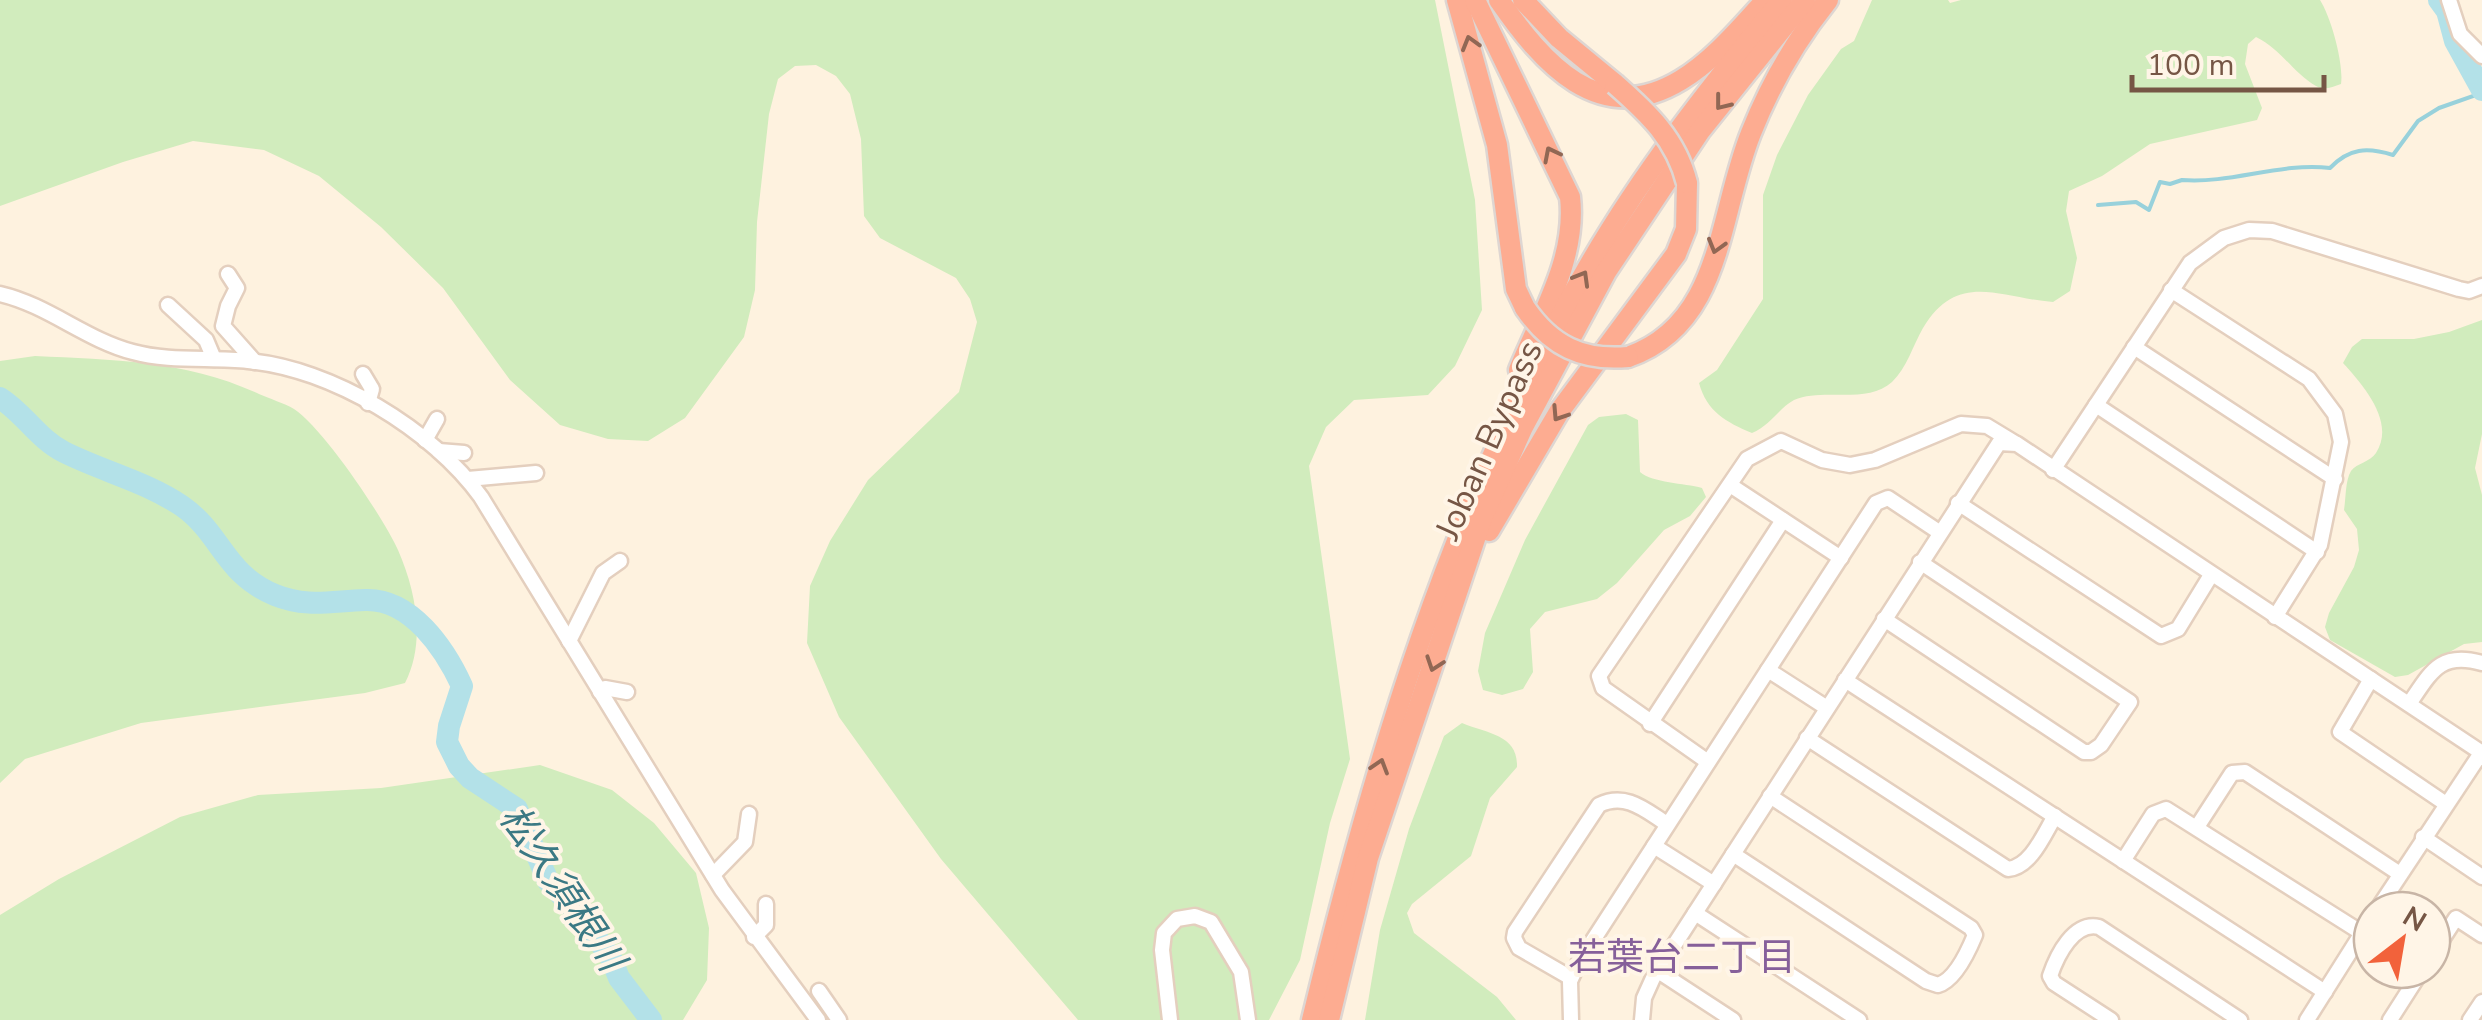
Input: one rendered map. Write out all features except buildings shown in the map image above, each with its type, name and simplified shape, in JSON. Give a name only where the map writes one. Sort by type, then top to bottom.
[{"type":"highway","points":[[1457,0],[1496,144],[1516,289],[1541,332],[1574,352],[1607,359],[1628,358],[1664,340],[1697,303],[1751,132],[1794,48],[1828,0]]},
{"type":"highway","points":[[1468,508],[1484,451],[1567,256],[1572,218],[1562,176],[1476,0]]},
{"type":"highway","points":[[1499,0],[1519,30],[1566,78],[1598,94],[1618,96],[1650,94],[1680,81],[1709,59],[1766,0]]},
{"type":"highway","points":[[1466,571],[1559,412],[1676,254],[1686,228],[1686,182],[1682,160],[1673,143],[1656,121],[1559,38],[1523,0]]},
{"type":"highway","name":"Joban Bypass","points":[[1312,1020],[1351,860],[1425,620],[1468,508],[1544,346],[1584,272],[1701,100],[1782,0]]},
{"type":"highway","name":"Joban Bypass","points":[[1330,1020],[1368,858],[1482,518],[1523,427],[1606,272],[1700,131],[1806,0]]},
{"type":"street","points":[[2450,0],[2460,34],[2482,56]]},
{"type":"street","points":[[2053,470],[2190,263],[2211,244],[2238,232],[2258,229],[2294,236],[2459,289],[2482,286]]},
{"type":"street","points":[[228,274],[237,288],[224,326],[256,362]]},
{"type":"street","points":[[2171,290],[2319,388],[2335,414],[2341,442],[2317,552],[2276,617]]},
{"type":"street","points":[[1,293],[122,349],[144,355],[256,362],[317,376],[439,451],[468,479],[712,874],[754,937],[818,1020]]},
{"type":"street","points":[[168,305],[206,340],[214,359]]},
{"type":"street","points":[[2134,347],[2334,478]]},
{"type":"street","points":[[363,374],[372,389],[368,404]]},
{"type":"street","points":[[2096,405],[2317,552]]},
{"type":"street","points":[[425,440],[438,419]]},
{"type":"street","points":[[1708,762],[1603,688],[1599,676],[1747,458],[1781,441],[1822,460],[1850,465],[1875,460],[1961,424],[1987,426],[2482,753],[2390,890]]},
{"type":"street","points":[[1642,1020],[1644,998],[1658,971],[1994,447],[2005,442],[2017,444]]},
{"type":"street","points":[[439,451],[464,454]]},
{"type":"street","points":[[468,479],[536,472]]},
{"type":"street","points":[[1730,485],[1840,558]]},
{"type":"street","points":[[1570,1020],[1572,978],[1586,950],[1882,499],[1888,498],[1940,532]]},
{"type":"street","points":[[1958,503],[2162,636],[2178,629],[2210,574]]},
{"type":"street","points":[[1650,724],[1783,520]]},
{"type":"street","points":[[569,641],[603,573],[620,560]]},
{"type":"street","points":[[1884,619],[2084,752],[2101,745],[2130,702],[1920,562]]},
{"type":"street","points":[[2410,704],[2438,665],[2451,658],[2482,663]]},
{"type":"street","points":[[1768,670],[1827,708]]},
{"type":"street","points":[[2370,679],[2340,732],[2446,804]]},
{"type":"street","points":[[1845,680],[2325,992]]},
{"type":"street","points":[[600,692],[605,688],[627,692]]},
{"type":"street","points":[[1807,738],[2008,869],[2016,869],[2026,861],[2055,816]]},
{"type":"street","points":[[2197,827],[2232,773],[2245,772],[2400,874]]},
{"type":"street","points":[[1732,854],[1926,981],[1938,985],[1948,981],[1972,943],[1975,936],[1971,928],[1770,796]]},
{"type":"street","points":[[1572,978],[1519,948],[1514,938],[1516,932],[1599,805],[1630,801],[1667,824]]},
{"type":"street","points":[[2124,860],[2153,814],[2166,809],[2352,927]]},
{"type":"street","points":[[712,874],[745,842],[749,814]]},
{"type":"street","points":[[2423,837],[2482,877]]},
{"type":"street","points":[[1654,846],[1714,884]]},
{"type":"street","points":[[754,937],[766,925],[766,904]]},
{"type":"street","points":[[1695,913],[1859,1020]]},
{"type":"street","points":[[1170,1020],[1162,950],[1164,933],[1177,918],[1195,916],[1212,922],[1242,972],[1248,1020]]},
{"type":"street","points":[[2452,924],[2456,918],[2482,935]]},
{"type":"street","points":[[2111,1020],[2054,983],[2050,976],[2077,930],[2084,926],[2100,927],[2240,1020]]},
{"type":"street","points":[[2307,1020],[2352,949]]},
{"type":"street","points":[[1658,971],[1732,1020]]},
{"type":"street","points":[[835,1014],[836,986]]},
{"type":"street","points":[[2390,1020],[2409,990]]},
{"type":"street","points":[[819,991],[835,1014]]},
{"type":"street","points":[[2470,1020],[2482,1002]]},
{"type":"green space","points":[[0,0],[1435,0],[1475,200],[1482,310],[1455,366],[1428,395],[1354,400],[1326,427],[1309,466],[1350,759],[1330,823],[1300,960],[1269,1020],[1078,1020],[941,859],[839,717],[807,643],[810,586],[830,541],[868,480],[959,392],[977,322],[970,299],[956,278],[880,238],[864,216],[861,139],[850,94],[836,76],[816,65],[795,66],[778,79],[769,114],[757,222],[755,290],[744,337],[685,418],[648,441],[608,439],[560,425],[510,380],[443,288],[381,227],[319,176],[264,150],[193,141],[0,206]]},
{"type":"green space","points":[[1872,0],[2320,0],[2336,41],[2341,84],[2316,86],[2256,37],[2248,44],[2245,64],[2262,108],[2257,120],[2150,144],[2102,176],[2069,191],[2066,211],[2077,258],[2070,291],[2053,302],[1981,292],[1950,299],[1936,310],[1906,363],[1882,389],[1794,400],[1752,433],[1719,415],[1707,402],[1699,383],[1717,370],[1763,299],[1763,195],[1777,155],[1808,95],[1841,49],[1854,41]]},
{"type":"green space","points":[[2482,320],[2482,434],[2475,468],[2482,495],[2482,642],[2464,644],[2408,675],[2395,677],[2330,640],[2325,627],[2359,550],[2357,529],[2344,510],[2348,480],[2354,468],[2376,453],[2382,429],[2374,405],[2343,363],[2362,339],[2414,339]]},
{"type":"green space","points":[[35,356],[149,364],[204,374],[286,405],[306,419],[366,496],[404,566],[414,599],[417,634],[405,683],[365,693],[141,723],[25,759],[0,783],[0,361]]},
{"type":"green space","points":[[1626,414],[1638,420],[1640,472],[1661,481],[1702,488],[1706,497],[1690,516],[1664,530],[1617,583],[1597,599],[1545,612],[1530,629],[1533,672],[1523,689],[1502,695],[1483,690],[1478,671],[1485,633],[1525,540],[1588,425],[1599,417]]},
{"type":"green space","points":[[1462,723],[1507,742],[1513,748],[1517,767],[1490,798],[1471,856],[1412,904],[1407,913],[1414,933],[1497,997],[1516,1020],[1365,1020],[1380,930],[1409,829],[1444,736]]},
{"type":"green space","points":[[540,765],[612,790],[654,823],[696,873],[709,928],[707,980],[683,1020],[0,1020],[0,915],[59,879],[180,817],[258,795],[381,788]]},
{"type":"waterway","points":[[2439,0],[2447,11],[2455,41],[2482,90]]},
{"type":"waterway","points":[[2098,205],[2136,202],[2149,210],[2160,182],[2219,179],[2293,168],[2330,168],[2344,156],[2359,151],[2393,155],[2418,121],[2439,108],[2482,93]]},
{"type":"waterway","name":"松久須根川","points":[[0,398],[55,447],[182,506],[258,586],[298,601],[382,602],[397,607],[424,628],[462,686],[447,742],[459,766],[470,778],[517,809],[548,881],[581,916],[611,958],[619,978],[651,1020]]},
{"type":"district","name":"若葉台二丁目","points":[[1682,957]]}]
